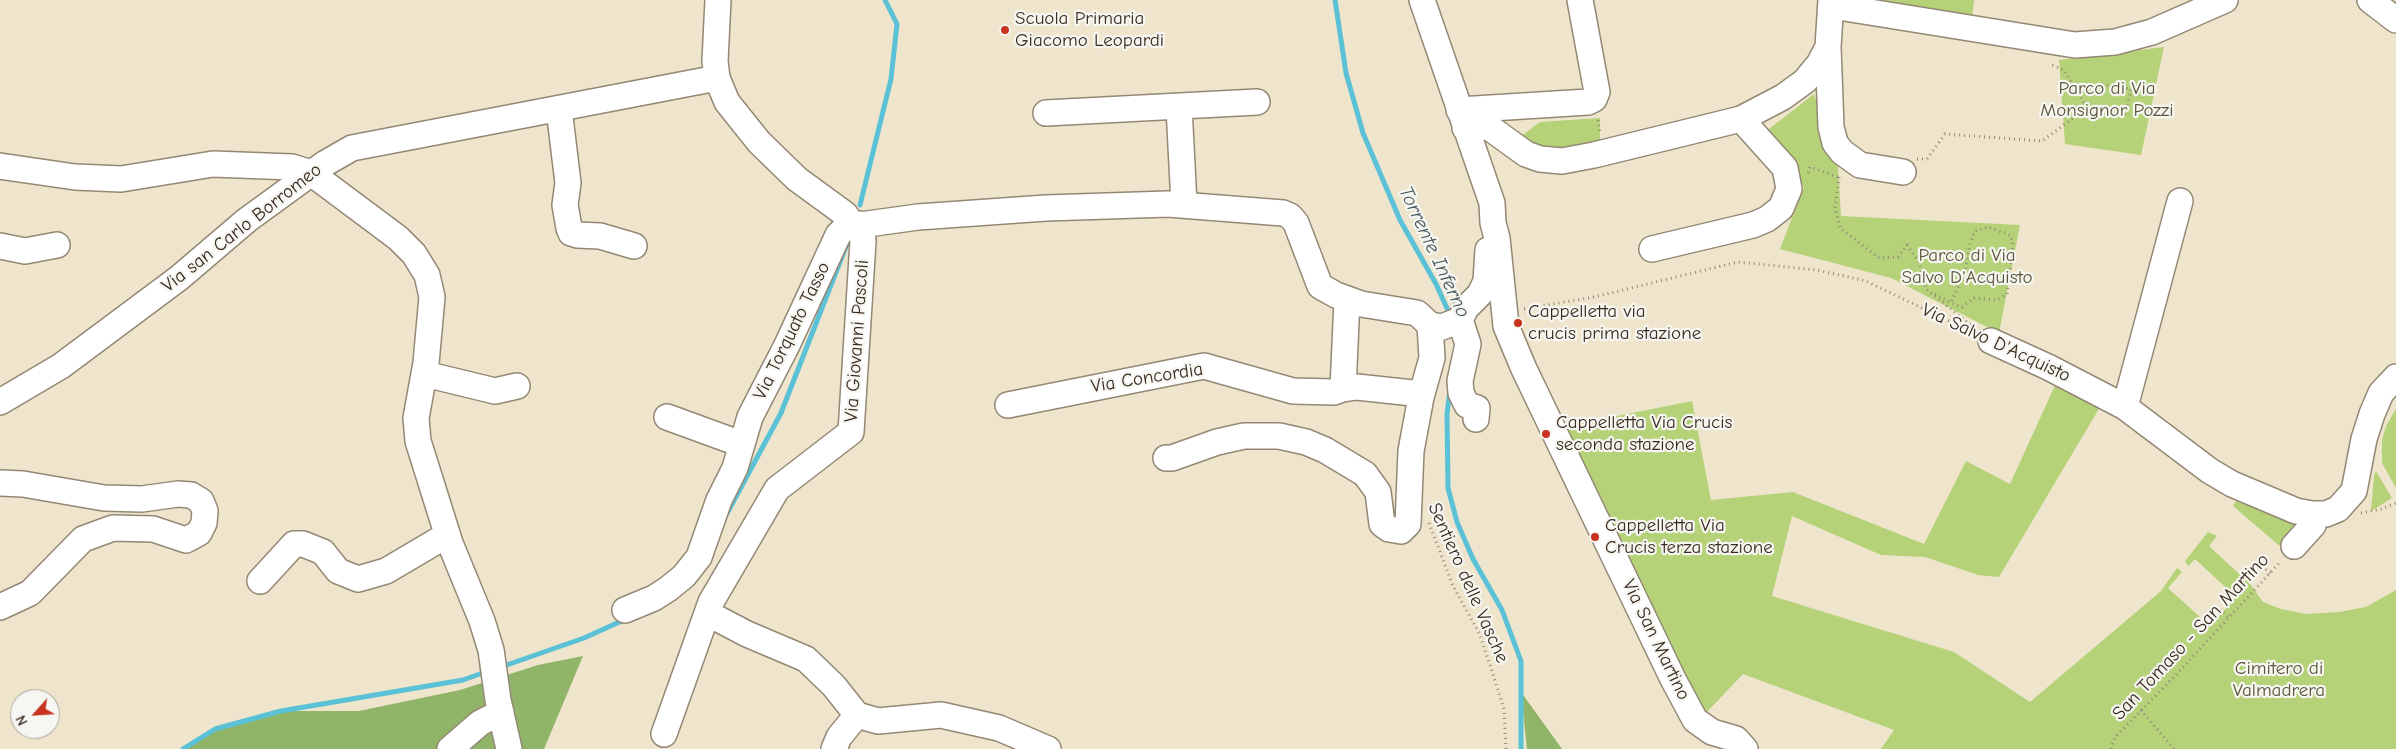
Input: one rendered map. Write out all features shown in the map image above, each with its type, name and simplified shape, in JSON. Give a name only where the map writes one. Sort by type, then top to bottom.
[{"type":"street","points":[[718,0],[717,78],[727,102],[759,142],[797,178],[857,225],[918,217],[1046,208],[1184,204],[1286,214],[1298,226],[1320,286],[1346,300],[1417,313],[1447,323],[1468,344],[1460,382],[1461,393],[1467,405],[1477,408],[1476,419]]},
{"type":"street","name":"Via San Martino","points":[[1422,0],[1492,203],[1506,326],[1524,369],[1691,712],[1696,720],[1712,732],[1736,739],[1746,749]]},
{"type":"street","points":[[1462,119],[1594,100],[1597,92],[1580,0]]},
{"type":"street","points":[[1903,172],[1865,167],[1842,152],[1832,135],[1828,47],[1832,3],[2075,44],[2115,42],[2152,32],[2224,0]]},
{"type":"street","points":[[2370,0],[2396,20]]},
{"type":"street","points":[[1462,119],[1478,126],[1490,128],[1526,154],[1546,160],[1569,161],[1741,119],[1784,97],[1805,81],[1816,69],[1828,47]]},
{"type":"street","name":"Via san Carlo Borromeo","points":[[0,402],[61,366],[179,278],[247,220],[311,173],[342,153],[368,144],[717,78]]},
{"type":"street","points":[[1805,81],[1821,85],[1830,99]]},
{"type":"street","points":[[1046,113],[1257,102]]},
{"type":"street","points":[[1179,107],[1184,204]]},
{"type":"street","points":[[559,109],[568,183],[565,205],[571,233],[600,236],[634,246]]},
{"type":"street","points":[[1652,249],[1763,221],[1781,208],[1787,196],[1789,186],[1785,168],[1741,119]]},
{"type":"street","points":[[0,166],[121,179],[213,164],[292,167],[311,173],[398,238],[414,254],[425,271],[432,297],[424,374],[416,418],[418,441],[447,535],[460,571],[482,621],[494,670],[509,749]]},
{"type":"street","points":[[2125,407],[2180,201]]},
{"type":"street","points":[[1166,458],[1172,458],[1217,442],[1244,436],[1279,436],[1306,442],[1325,450],[1365,474],[1378,490],[1382,524],[1389,529],[1401,531],[1408,524],[1411,451],[1422,394],[1432,358],[1447,323],[1480,294],[1486,281],[1489,239],[1493,223]]},
{"type":"street","name":"Via Torquato Tasso","points":[[625,610],[654,598],[668,589],[680,580],[695,563],[735,468],[750,417],[787,345],[838,235],[844,229],[857,225]]},
{"type":"street","name":"Via Giovanni Pascoli","points":[[664,734],[711,602],[777,489],[851,432],[863,241],[857,225]]},
{"type":"street","points":[[0,246],[25,251],[57,244]]},
{"type":"street","points":[[1342,388],[1346,300]]},
{"type":"street","name":"Via Salvo D'Acquisto","points":[[1991,341],[2056,371],[2125,407],[2210,471],[2232,484],[2296,511],[2312,514]]},
{"type":"street","name":"Via Concordia","points":[[1008,405],[1204,366],[1293,391],[1334,392],[1342,388],[1387,389],[1422,394]]},
{"type":"street","points":[[424,374],[495,391],[517,386]]},
{"type":"street","points":[[2294,546],[2313,526],[2312,514],[2326,514],[2338,509],[2354,491],[2364,439],[2372,414],[2381,393],[2396,378]]},
{"type":"street","points":[[667,417],[741,444]]},
{"type":"street","points":[[0,483],[32,485],[104,498],[142,499],[178,494],[191,495],[202,501],[205,511],[204,523],[199,533],[186,540],[153,530],[113,528],[83,539],[30,594],[0,607]]},
{"type":"street","points":[[260,581],[294,544],[303,544],[323,552],[338,571],[358,579],[386,571],[447,535]]},
{"type":"street","points":[[707,613],[747,634],[806,659],[834,686],[857,715],[878,721],[941,715],[999,728],[1048,749]]},
{"type":"street","points":[[450,749],[480,723],[501,712]]},
{"type":"street","points":[[834,749],[840,737],[857,715]]},
{"type":"path","points":[[2052,41],[2052,65],[2064,70],[2086,108],[2125,116],[2131,89],[2099,84]]},
{"type":"path","points":[[1594,100],[1603,153]]},
{"type":"path","points":[[1903,172],[1906,158],[1927,159],[1945,134],[2042,141],[2086,108]]},
{"type":"path","points":[[1789,186],[1804,187],[1810,167],[1839,177]]},
{"type":"path","points":[[1846,171],[1839,177],[1835,214],[1840,228],[1879,258],[1898,257],[1907,245],[1919,262],[1926,289],[1991,341]]},
{"type":"path","points":[[1926,289],[1952,303],[1962,306],[1974,298],[1996,300],[2007,294],[2013,243],[2010,235],[1988,227],[1976,231],[1970,244],[1965,271],[1952,303]]},
{"type":"path","name":"Via Salvo D'Acquisto","points":[[1505,312],[1594,297],[1738,262],[1817,270],[1866,281],[1991,341]]},
{"type":"path","points":[[2354,513],[2367,513],[2396,503]]},
{"type":"path","name":"Sentiero delle Vasche","points":[[1427,518],[1453,586],[1479,633],[1490,664],[1504,709],[1506,749]]},
{"type":"path","name":"San Tomaso - San Martino","points":[[2112,749],[2116,737],[2271,574],[2294,546]]},
{"type":"path","points":[[2262,566],[2271,574]]},
{"type":"path","points":[[2220,609],[2229,618]]},
{"type":"path","points":[[2141,710],[2174,749]]},
{"type":"green space","points":[[1872,0],[1974,0],[1972,18]]},
{"type":"green space","name":"Parco di Via Monsignor Pozzi","points":[[2164,47],[2141,155],[2065,144],[2059,60]]},
{"type":"green space","name":"Parco di Via Salvo D'Acquisto","points":[[1814,94],[1838,166],[1841,216],[2020,225],[1999,333],[1891,278],[1780,249],[1804,187],[1769,129]]},
{"type":"green space","points":[[1600,118],[1600,146],[1562,161],[1520,137],[1540,122]]},
{"type":"green space","name":"Cimitero di Valmadrera","points":[[2057,381],[2103,402],[1999,577],[1978,575],[1925,557],[1881,555],[1792,516],[1772,596],[1954,652],[2030,702],[2161,591],[2177,568],[2182,572],[2168,588],[2210,626],[2236,597],[2195,559],[2188,566],[2185,561],[2208,532],[2217,536],[2209,546],[2250,584],[2263,602],[2281,609],[2306,614],[2339,612],[2366,607],[2396,590],[2396,749],[1881,749],[1894,730],[1743,674],[1705,714],[1562,427],[1692,401],[1711,500],[1793,492],[1924,544],[1966,461],[2010,484]]},
{"type":"green space","points":[[2396,409],[2396,488],[2382,463],[2382,440],[2386,426]]},
{"type":"green space","points":[[2376,471],[2392,498],[2371,511],[2374,475]]},
{"type":"green space","points":[[2237,500],[2300,527],[2282,548],[2233,506]]},
{"type":"green space","points":[[583,656],[544,749],[184,749],[215,729],[281,711],[359,711],[460,690],[538,665]]},
{"type":"green space","points":[[1521,692],[1562,749],[1527,749]]},
{"type":"waterway","points":[[860,205],[891,79],[897,24],[885,0]]},
{"type":"waterway","name":"Torrente Inferno","points":[[1335,0],[1346,73],[1363,133],[1400,220],[1436,284],[1450,315]]},
{"type":"waterway","points":[[725,517],[781,413],[847,244]]},
{"type":"waterway","name":"Torrente Inferno","points":[[1450,390],[1447,414],[1448,488],[1457,522],[1473,559],[1502,610],[1521,661],[1521,749]]},
{"type":"waterway","points":[[501,667],[584,638],[626,619]]},
{"type":"waterway","points":[[183,749],[215,729],[281,711],[463,680],[488,671]]},
{"type":"place","name":"Scuola Primaria Giacomo Leopardi","points":[[1005,30]]},
{"type":"place","name":"Cappelletta via crucis prima stazione","points":[[1518,323]]},
{"type":"place","name":"Cappelletta Via Crucis seconda stazione","points":[[1546,434]]},
{"type":"place","name":"Cappelletta Via Crucis terza stazione","points":[[1595,537]]}]
